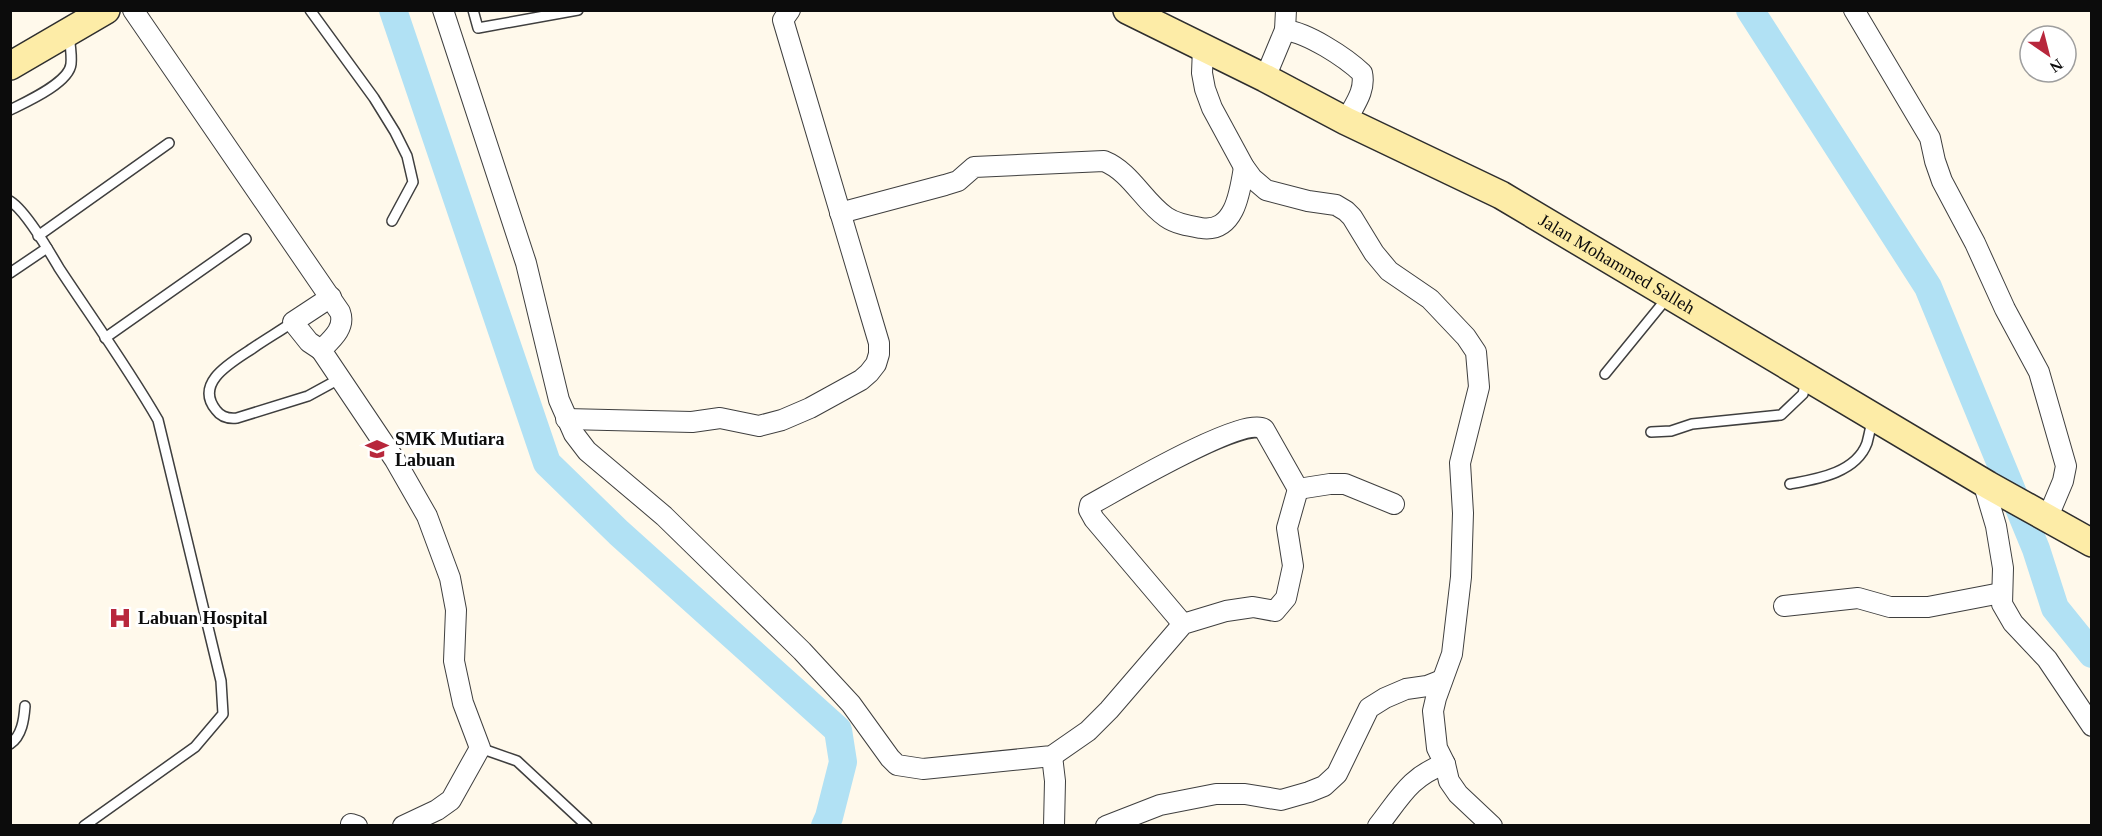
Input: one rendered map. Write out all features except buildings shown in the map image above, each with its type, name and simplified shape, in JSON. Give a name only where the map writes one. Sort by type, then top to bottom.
[{"type":"main road","points":[[10,66],[106,10]]},
{"type":"main road","name":"Jalan Mohammed Salleh","points":[[1127,10],[1346,121],[1501,195],[1985,484],[2091,543]]},
{"type":"street","points":[[133,10],[340,312],[342,323],[321,350]]},
{"type":"street","points":[[443,10],[526,263],[559,400],[574,434],[587,451],[664,516],[802,651],[851,704],[897,765],[923,769],[1052,756],[1088,731],[1184,624],[1226,611],[1252,607],[1275,611],[1282,605],[1286,598],[1293,566],[1287,528],[1298,489],[1264,429],[1253,426],[1224,435],[1168,462],[1090,506],[1089,510],[1094,519],[1184,624]]},
{"type":"street","points":[[566,419],[692,422],[720,418],[759,426],[782,420],[810,408],[861,380],[876,364],[879,343],[783,20],[790,10]]},
{"type":"street","points":[[1854,10],[1930,138],[1942,181],[2039,372],[2066,466],[2063,481],[2045,518]]},
{"type":"street","points":[[1265,78],[1286,20],[1304,36],[1362,73],[1364,85],[1362,92],[1346,121]]},
{"type":"street","points":[[1203,48],[1202,73],[1212,108],[1252,178],[1266,190],[1308,201],[1336,205],[1347,211],[1374,253],[1389,271],[1430,299],[1466,337],[1476,352],[1479,387],[1460,462],[1463,513],[1461,577],[1452,654],[1434,711],[1437,748],[1445,764],[1449,781],[1458,794],[1492,825]]},
{"type":"street","points":[[840,213],[958,181],[974,167],[1104,161],[1120,170],[1166,217],[1190,226],[1213,229],[1221,226],[1230,216],[1240,193],[1244,167]]},
{"type":"street","points":[[331,297],[293,322],[309,342],[321,350],[395,459],[427,516],[450,578],[456,610],[454,661],[463,703],[480,748],[451,800],[408,825]]},
{"type":"street","points":[[1298,489],[1345,484],[1394,504]]},
{"type":"street","points":[[1985,484],[1996,526],[2003,568],[2002,604],[2013,623],[2047,659],[2091,726]]},
{"type":"street","points":[[1784,606],[1858,598],[1890,607],[1928,607],[2001,593]]},
{"type":"street","points":[[1106,825],[1160,805],[1216,794],[1245,794],[1281,800],[1324,786],[1337,774],[1369,708],[1406,689],[1427,686],[1442,680]]},
{"type":"street","points":[[1052,756],[1055,781],[1053,825]]},
{"type":"street","points":[[1378,825],[1395,818],[1410,785],[1428,770],[1445,764]]},
{"type":"lane","points":[[310,10],[374,98],[407,156],[413,182],[392,221]]},
{"type":"lane","points":[[472,10],[478,28],[534,14],[578,10]]},
{"type":"lane","points":[[10,110],[59,82],[67,74],[71,64],[69,32]]},
{"type":"lane","points":[[38,236],[170,143]]},
{"type":"lane","points":[[10,201],[47,248],[158,420],[221,681],[223,714],[195,747],[84,825]]},
{"type":"lane","points":[[10,218],[20,211]]},
{"type":"lane","points":[[105,338],[246,239]]},
{"type":"lane","points":[[10,273],[47,248]]},
{"type":"lane","points":[[1605,374],[1669,296]]},
{"type":"lane","points":[[293,322],[222,369],[212,381],[209,391],[216,410],[230,419],[237,418],[308,396],[340,378]]},
{"type":"lane","points":[[1651,432],[1671,430],[1692,424],[1781,415],[1803,394],[1807,378]]},
{"type":"lane","points":[[1790,484],[1816,479],[1847,467],[1858,458],[1866,445],[1873,417]]},
{"type":"lane","points":[[10,744],[16,741],[23,722],[25,706]]},
{"type":"lane","points":[[480,748],[517,761],[587,825]]},
{"type":"waterway","points":[[393,10],[547,463],[619,533],[838,730],[843,762],[825,826]]},
{"type":"waterway","points":[[1750,10],[1928,287],[2036,549],[2055,608],[2092,654]]},
{"type":"place","name":"SMK Mutiara Labuan","points":[[377,449]]},
{"type":"place","name":"Labuan Hospital","points":[[120,618]]}]
